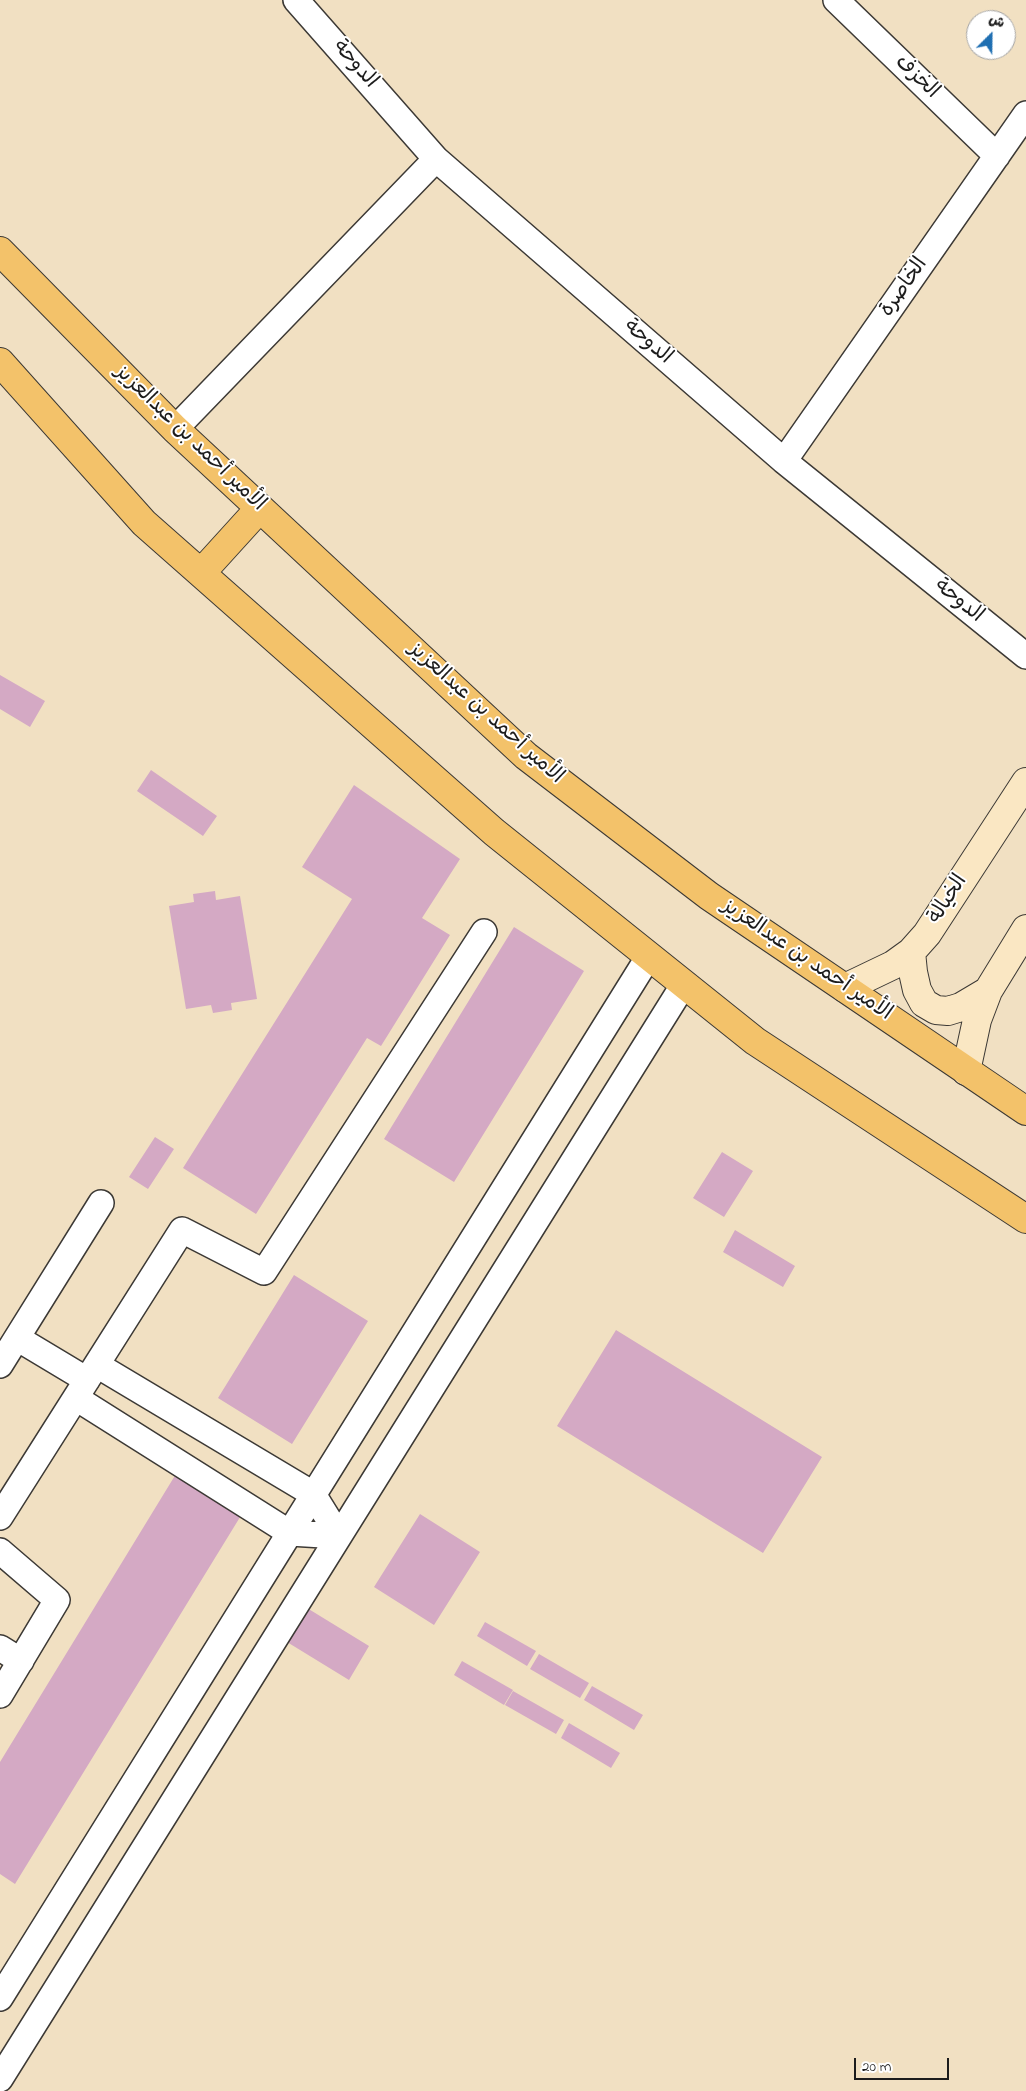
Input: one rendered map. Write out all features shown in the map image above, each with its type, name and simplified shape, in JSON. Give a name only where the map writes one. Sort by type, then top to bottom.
[{"type":"main road","name":"الأمير أحمد بن عبدالعزيز","points":[[0,251],[175,429],[526,756],[709,896],[1026,1111]]},
{"type":"main road","points":[[0,362],[144,523],[494,832],[755,1042],[1026,1219]]},
{"type":"main road","points":[[201,573],[260,508]]},
{"type":"street","name":"الدوحة","points":[[296,0],[436,159],[784,461],[1026,656]]},
{"type":"street","name":"الخزف","points":[[836,0],[997,156]]},
{"type":"street","name":"الخاصرة","points":[[784,461],[1026,114]]},
{"type":"street","points":[[175,429],[436,159]]},
{"type":"street","name":"الخيالة","points":[[845,988],[893,965],[911,952],[928,934],[1026,782]]},
{"type":"street","points":[[966,1071],[973,1034],[988,991],[1026,929]]},
{"type":"street","points":[[0,1517],[182,1230],[264,1272],[484,932]]},
{"type":"street","points":[[911,952],[912,972],[917,990],[924,1003],[936,1010],[948,1011],[961,1007],[988,991]]},
{"type":"street","points":[[0,1998],[649,956]]},
{"type":"street","points":[[0,2079],[684,984]]},
{"type":"street","points":[[0,1365],[102,1203]]},
{"type":"street","points":[[17,1338],[86,1381],[290,1533],[339,1536]]},
{"type":"street","points":[[86,1381],[314,1494],[339,1536]]},
{"type":"street","points":[[0,1551],[57,1600],[10,1654],[0,1695]]},
{"type":"building","points":[[0,675],[45,701],[30,727],[0,709]]},
{"type":"building","points":[[151,770],[217,816],[203,836],[137,791]]},
{"type":"building","points":[[354,785],[460,859],[422,918],[450,935],[381,1046],[367,1038],[256,1214],[183,1168],[352,899],[302,867]]},
{"type":"building","points":[[215,891],[216,900],[240,896],[257,999],[231,1003],[232,1010],[213,1013],[211,1005],[186,1009],[169,906],[194,902],[193,894]]},
{"type":"building","points":[[514,927],[584,971],[454,1182],[384,1139]]},
{"type":"building","points":[[155,1137],[174,1149],[148,1189],[129,1177]]},
{"type":"building","points":[[722,1152],[753,1171],[724,1217],[693,1198]]},
{"type":"building","points":[[735,1230],[795,1266],[783,1287],[723,1252]]},
{"type":"building","points":[[294,1275],[368,1321],[292,1444],[218,1398]]},
{"type":"building","points":[[616,1330],[822,1457],[763,1553],[557,1426]]},
{"type":"building","points":[[179,1469],[245,1509],[15,1884],[0,1874],[0,1762]]},
{"type":"building","points":[[420,1514],[480,1552],[434,1625],[374,1587]]},
{"type":"building","points":[[307,1608],[369,1646],[349,1680],[287,1642]]},
{"type":"building","points":[[485,1622],[536,1651],[527,1666],[477,1636]]},
{"type":"building","points":[[539,1654],[589,1683],[580,1698],[530,1669]]},
{"type":"building","points":[[462,1661],[513,1690],[504,1705],[454,1675]]},
{"type":"building","points":[[592,1686],[643,1715],[634,1730],[584,1700]]},
{"type":"building","points":[[513,1691],[564,1720],[556,1734],[505,1705]]},
{"type":"building","points":[[569,1723],[620,1753],[611,1768],[561,1738]]}]
